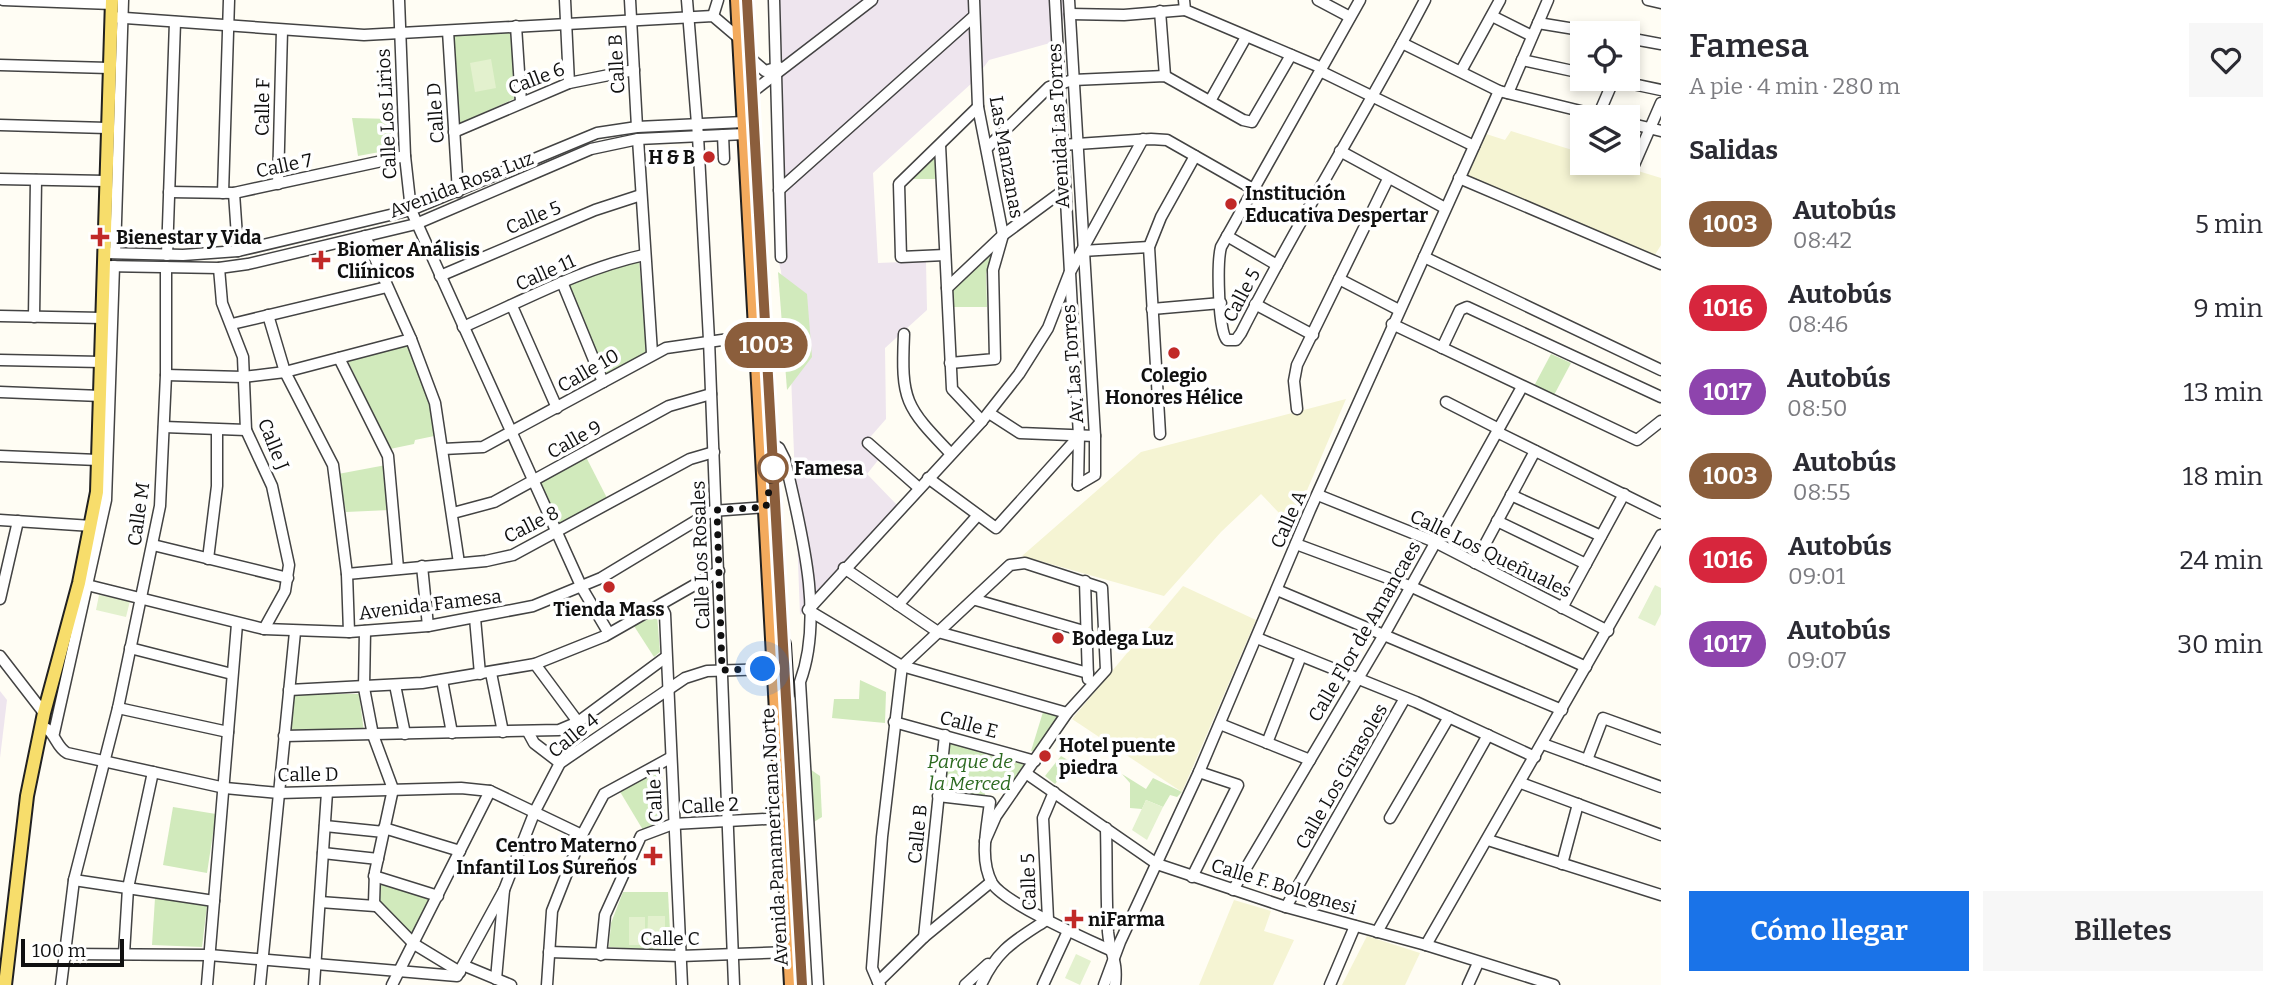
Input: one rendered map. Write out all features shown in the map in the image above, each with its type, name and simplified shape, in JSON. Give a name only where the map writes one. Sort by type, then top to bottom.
[{"type":"highway","name":"Avenida Panamericana Norte","points":[[738,0],[792,985]]},
{"type":"highway","name":"Avenida Panamericana Norte","points":[[747,0],[802,985]]},
{"type":"main road","points":[[5,985],[24,820],[43,719],[83,584],[92,526],[99,460],[103,318],[109,260],[107,128],[109,68],[117,18],[116,1]]},
{"type":"street","points":[[3,0],[116,1]]},
{"type":"street","points":[[229,0],[228,193],[238,251]]},
{"type":"street","name":"Calle Los Lirios","points":[[399,0],[405,156],[411,210],[416,224]]},
{"type":"street","points":[[565,0],[569,83]]},
{"type":"street","name":"Calle B","points":[[630,0],[638,127]]},
{"type":"street","name":"Calle Los Rosales","points":[[687,0],[698,136],[709,340],[734,985]]},
{"type":"street","points":[[774,0],[781,257]]},
{"type":"street","points":[[751,93],[865,0]]},
{"type":"street","points":[[750,58],[765,71],[777,71],[872,0]]},
{"type":"street","name":"Las Manzanas","points":[[950,363],[994,360],[993,270],[1003,235],[978,107],[974,0]]},
{"type":"street","name":"Avenida Las Torres","points":[[1055,0],[1064,190]]},
{"type":"street","name":"Avenida Las Torres","points":[[1069,0],[1082,251]]},
{"type":"street","points":[[1318,0],[1350,17]]},
{"type":"street","name":"Calle 5","points":[[1360,0],[1227,236],[1218,261],[1222,334],[1230,341],[1241,334],[1340,151],[1374,98],[1422,1]]},
{"type":"street","points":[[1461,71],[1500,0]]},
{"type":"street","name":"Calle A","points":[[1097,985],[1199,772],[1296,544],[1445,208],[1474,146],[1521,60],[1548,0]]},
{"type":"street","points":[[1650,0],[1661,3]]},
{"type":"street","points":[[1070,14],[1124,15],[1184,5],[1246,37],[1292,55],[1474,146]]},
{"type":"street","points":[[54,733],[83,584],[106,500],[109,260],[117,18],[282,30],[399,34],[688,17],[716,6],[740,39]]},
{"type":"street","points":[[1160,11],[1165,76]]},
{"type":"street","points":[[1492,16],[1532,36]]},
{"type":"street","points":[[779,190],[973,17]]},
{"type":"street","points":[[167,255],[175,22]]},
{"type":"street","points":[[1538,23],[1570,28]]},
{"type":"street","points":[[516,26],[521,102]]},
{"type":"street","name":"Calle F","points":[[278,184],[282,30]]},
{"type":"street","name":"Calle D","points":[[448,31],[458,192]]},
{"type":"street","points":[[1210,101],[1246,37]]},
{"type":"street","points":[[1640,40],[1661,44]]},
{"type":"street","points":[[1402,43],[1504,92],[1570,108]]},
{"type":"street","points":[[987,148],[1049,87],[1058,82],[1073,80],[1165,76],[1243,120],[1252,122],[1292,55]]},
{"type":"street","points":[[1521,60],[1570,70]]},
{"type":"street","points":[[0,65],[109,68]]},
{"type":"street","name":"Calle 6","points":[[454,132],[569,83],[634,69]]},
{"type":"street","points":[[1640,85],[1661,90]]},
{"type":"street","points":[[1640,150],[1661,103]]},
{"type":"street","points":[[945,255],[901,257],[899,184],[978,107]]},
{"type":"street","name":"Avenida Rosa Luz","points":[[109,260],[238,251],[411,210],[580,138],[638,127],[696,124],[744,128]]},
{"type":"street","points":[[0,125],[107,128]]},
{"type":"street","points":[[1640,126],[1661,131]]},
{"type":"street","name":"Avenida Rosa Luz","points":[[109,260],[166,267],[219,268],[416,224],[591,149],[638,139],[723,135],[744,128]]},
{"type":"street","points":[[723,135],[724,159]]},
{"type":"street","points":[[638,139],[652,353]]},
{"type":"street","points":[[1062,145],[1143,139],[1167,140],[1253,188]]},
{"type":"street","points":[[808,610],[986,417],[1048,328],[1069,274],[1143,139]]},
{"type":"street","points":[[940,145],[950,363],[954,393],[986,417],[1020,433],[1095,436]]},
{"type":"street","points":[[1340,151],[1445,208]]},
{"type":"street","name":"Calle 7","points":[[169,192],[228,193],[405,156]]},
{"type":"street","points":[[1160,435],[1149,247],[1161,217],[1195,156]]},
{"type":"street","points":[[1459,178],[1661,264]]},
{"type":"street","points":[[0,179],[106,181]]},
{"type":"street","points":[[1297,409],[1296,370],[1388,179]]},
{"type":"street","points":[[34,317],[36,180]]},
{"type":"street","points":[[947,288],[1003,235],[1064,190]]},
{"type":"street","name":"Av. Las Torres","points":[[1064,190],[1079,436],[1078,485],[1095,475],[1095,436],[1082,251]]},
{"type":"street","name":"Calle 5","points":[[440,276],[595,210],[641,195]]},
{"type":"street","points":[[416,224],[582,588],[608,632]]},
{"type":"street","points":[[365,236],[411,339],[435,403],[459,563]]},
{"type":"street","points":[[1227,236],[1276,265]]},
{"type":"street","points":[[1082,251],[1149,247]]},
{"type":"street","name":"Calle 11","points":[[463,327],[612,262],[644,255]]},
{"type":"street","points":[[1423,257],[1661,370]]},
{"type":"street","name":"Calle M","points":[[61,985],[74,880],[118,708],[160,506],[166,375],[166,267]]},
{"type":"street","name":"Calle J","points":[[219,268],[220,296],[242,352],[246,430],[272,486],[289,565],[289,578]]},
{"type":"street","points":[[1339,279],[1399,310]]},
{"type":"street","points":[[562,282],[603,382]]},
{"type":"street","points":[[232,324],[387,287]]},
{"type":"street","points":[[1152,309],[1221,303]]},
{"type":"street","points":[[1255,304],[1313,335]]},
{"type":"street","points":[[512,306],[558,408]]},
{"type":"street","points":[[1442,348],[1460,310],[1467,307],[1661,397]]},
{"type":"street","points":[[268,315],[285,372],[333,465],[347,574],[349,632]]},
{"type":"street","points":[[0,316],[103,318]]},
{"type":"street","points":[[1392,324],[1637,440],[1661,421]]},
{"type":"street","points":[[904,334],[902,373],[908,405],[951,454]]},
{"type":"street","name":"Calle 10","points":[[443,449],[483,447],[512,434],[652,353],[709,340],[757,335]]},
{"type":"street","points":[[166,375],[243,377],[285,372],[411,339]]},
{"type":"street","points":[[340,359],[387,456],[398,568]]},
{"type":"street","points":[[0,360],[102,362]]},
{"type":"street","name":"Calle Flor de Amancaes","points":[[1233,890],[1385,634],[1522,387]]},
{"type":"street","points":[[0,392],[101,396]]},
{"type":"street","name":"Calle 9","points":[[453,513],[494,502],[669,406],[711,394]]},
{"type":"street","points":[[1446,402],[1535,451],[1661,513]]},
{"type":"street","points":[[164,427],[246,430]]},
{"type":"street","points":[[208,559],[217,486],[217,430]]},
{"type":"street","points":[[928,478],[996,528],[1079,436]]},
{"type":"street","points":[[868,443],[919,488]]},
{"type":"street","points":[[772,444],[779,448],[785,460],[805,545],[810,651],[800,682],[818,985]]},
{"type":"street","points":[[1475,563],[1535,451]]},
{"type":"street","name":"Calle 8","points":[[347,574],[513,555],[690,459],[714,452]]},
{"type":"street","points":[[0,456],[99,460]]},
{"type":"street","points":[[1562,608],[1624,494]]},
{"type":"street","name":"Calle Los Queñuales","points":[[1318,495],[1435,542],[1608,631]]},
{"type":"street","points":[[1511,495],[1601,536]]},
{"type":"street","name":"Avenida Famesa","points":[[83,584],[264,629],[349,632],[428,626],[533,606],[582,588],[717,510],[766,507]]},
{"type":"street","points":[[898,605],[978,514]]},
{"type":"street","points":[[0,520],[92,526]]},
{"type":"street","points":[[0,599],[18,521]]},
{"type":"street","points":[[1497,521],[1586,564]]},
{"type":"street","points":[[1426,945],[1661,535]]},
{"type":"street","points":[[1296,544],[1412,587],[1586,667]]},
{"type":"street","points":[[153,545],[289,578],[264,629]]},
{"type":"street","points":[[985,841],[996,816],[1067,713],[1107,670],[1102,588],[1016,563],[902,666],[894,722],[872,968],[879,984],[924,937],[991,881]]},
{"type":"street","points":[[422,566],[428,626]]},
{"type":"street","points":[[844,568],[938,632],[1088,673]]},
{"type":"street","points":[[289,690],[395,685],[535,664],[571,651],[661,606],[719,571]]},
{"type":"street","points":[[1085,582],[1089,688]]},
{"type":"street","points":[[1277,590],[1562,710]]},
{"type":"street","points":[[976,600],[1087,632]]},
{"type":"street","name":"Calle 1","points":[[661,606],[665,614],[682,985]]},
{"type":"street","points":[[808,610],[902,666],[1067,713]]},
{"type":"street","points":[[475,618],[485,673],[503,732]]},
{"type":"street","points":[[207,985],[237,624]]},
{"type":"street","points":[[365,631],[363,688],[373,735],[393,789],[374,876],[375,906]]},
{"type":"street","points":[[260,985],[295,632]]},
{"type":"street","points":[[1257,638],[1405,698],[1535,757]]},
{"type":"street","points":[[130,648],[232,674]]},
{"type":"street","points":[[0,656],[43,719]]},
{"type":"street","points":[[1268,743],[1301,656]]},
{"type":"street","points":[[284,736],[559,730],[578,722],[666,657]]},
{"type":"street","points":[[535,664],[578,722]]},
{"type":"street","name":"Calle 4","points":[[496,979],[504,890],[535,811],[560,763],[695,673],[775,669]]},
{"type":"street","points":[[442,680],[452,733]]},
{"type":"street","points":[[395,685],[405,734]]},
{"type":"street","name":"Calle Los Girasoles","points":[[1286,907],[1405,698]]},
{"type":"street","points":[[118,708],[228,732]]},
{"type":"street","points":[[1390,818],[1449,717]]},
{"type":"street","points":[[1587,760],[1603,718],[1661,739]]},
{"type":"street","name":"Calle D","points":[[43,719],[63,750],[225,788],[279,793],[461,788],[490,790],[582,835]]},
{"type":"street","name":"Calle E","points":[[894,722],[1035,761]]},
{"type":"street","points":[[1220,724],[1310,760]]},
{"type":"street","points":[[528,732],[534,743],[560,763]]},
{"type":"street","name":"Calle B","points":[[924,937],[945,735]]},
{"type":"street","points":[[1377,932],[1488,735]]},
{"type":"street","points":[[1543,744],[1661,787]]},
{"type":"street","points":[[547,985],[552,911],[582,835],[604,794],[670,758]]},
{"type":"street","points":[[124,954],[128,888],[153,772]]},
{"type":"street","points":[[1192,877],[1238,785],[1199,772]]},
{"type":"street","name":"Calle F. Bolognesi","points":[[1027,774],[1157,864],[1286,907],[1426,945],[1554,985]]},
{"type":"street","points":[[1521,783],[1661,835]]},
{"type":"street","points":[[392,985],[490,790]]},
{"type":"street","points":[[314,985],[327,792]]},
{"type":"street","name":"Calle 5","points":[[981,985],[992,961],[1003,949],[1048,919],[1043,818],[1045,806],[1054,792]]},
{"type":"street","points":[[938,796],[990,803],[985,841],[991,881],[1003,894],[1112,956],[1117,963],[1115,985]]},
{"type":"street","points":[[1562,864],[1578,804]]},
{"type":"street","name":"Calle 2","points":[[601,955],[605,915],[641,836],[673,824],[783,818]]},
{"type":"street","points":[[325,826],[384,830],[460,851]]},
{"type":"street","points":[[1106,828],[1112,956]]},
{"type":"street","points":[[1488,840],[1661,895]]},
{"type":"street","points":[[323,853],[377,859]]},
{"type":"street","points":[[374,876],[438,896]]},
{"type":"street","points":[[74,880],[214,901]]},
{"type":"street","points":[[65,954],[209,955],[457,976],[504,890]]},
{"type":"street","points":[[320,902],[375,906],[414,944],[462,969],[511,985]]},
{"type":"street","points":[[1330,985],[1355,926]]},
{"type":"street","points":[[1042,985],[1068,930]]},
{"type":"street","name":"Calle C","points":[[549,952],[680,956],[791,952]]},
{"type":"street","name":"Calle A","points":[[1104,985],[1112,956]]},
{"type":"street","points":[[965,985],[992,961]]},
{"type":"street","points":[[1468,985],[1478,963]]},
{"type":"shaded area","points":[[769,0],[1063,0],[1064,18],[1050,43],[989,60],[973,82],[873,173],[878,263],[926,261],[927,310],[885,348],[886,419],[865,443],[879,459],[867,474],[898,506],[800,615],[791,374],[781,271],[775,247]]},
{"type":"shaded area","points":[[0,691],[7,700],[0,758]]},
{"type":"green space","points":[[512,29],[516,98],[458,124],[452,35]]},
{"type":"green space","points":[[491,59],[496,88],[475,92],[470,63]]},
{"type":"green space","points":[[352,118],[393,119],[396,149],[358,156]]},
{"type":"green space","points":[[1511,131],[1570,149],[1570,175],[1640,175],[1640,172],[1661,178],[1661,245],[1653,258],[1464,177],[1483,133],[1505,140]]},
{"type":"green space","points":[[938,152],[939,179],[911,179]]},
{"type":"green space","points":[[992,253],[986,274],[987,307],[953,307],[952,286]]},
{"type":"green space","points":[[639,259],[647,354],[603,376],[565,284]]},
{"type":"green space","points":[[778,272],[807,294],[812,357],[787,390]]},
{"type":"green space","points":[[407,343],[434,407],[439,435],[390,449],[348,361]]},
{"type":"green space","points":[[1551,354],[1571,363],[1554,395],[1534,386]]},
{"type":"green space","points":[[1346,399],[1299,509],[1280,514],[1261,494],[1221,532],[1164,596],[1022,556],[1141,452]]},
{"type":"green space","points":[[584,453],[609,502],[556,532],[533,481]]},
{"type":"green space","points":[[386,465],[390,510],[346,512],[338,474]]},
{"type":"green space","points":[[1655,585],[1661,588],[1661,614],[1655,626],[1638,618]]},
{"type":"green space","points":[[1183,586],[1256,620],[1182,792],[1072,719]]},
{"type":"green space","points":[[99,595],[130,601],[126,617],[96,610]]},
{"type":"green space","points":[[657,615],[660,652],[654,657],[634,626]]},
{"type":"green space","points":[[860,680],[886,692],[885,723],[832,718],[834,699],[859,699]]},
{"type":"green space","points":[[294,694],[359,694],[364,732],[289,731]]},
{"type":"green space","points":[[1043,712],[1058,716],[1036,752],[1031,751]]},
{"type":"green space","name":"Parque de la Merced","points":[[946,740],[1023,761],[1025,766],[1008,792],[985,791],[985,798],[941,792]]},
{"type":"green space","points":[[1061,756],[1073,763],[1055,784],[1045,776]]},
{"type":"green space","points":[[661,763],[665,817],[643,830],[619,790]]},
{"type":"green space","points":[[804,765],[820,776],[822,817],[809,825]]},
{"type":"green space","points":[[1122,774],[1146,789],[1153,778],[1182,792],[1177,797],[1170,795],[1163,807],[1146,800],[1142,809],[1130,808],[1130,783]]},
{"type":"green space","points":[[1146,800],[1163,807],[1147,840],[1132,830]]},
{"type":"green space","points":[[173,807],[216,814],[207,873],[163,865]]},
{"type":"green space","points":[[377,879],[433,897],[414,937],[377,901]]},
{"type":"green space","points":[[623,892],[668,892],[671,951],[609,947],[611,923]]},
{"type":"green space","points":[[155,898],[207,906],[202,947],[152,945]]},
{"type":"green space","points":[[1234,900],[1271,911],[1264,931],[1294,940],[1273,985],[1199,985]]},
{"type":"green space","points":[[648,916],[665,916],[665,944],[647,944]]},
{"type":"green space","points":[[629,917],[645,917],[645,945],[629,945]]},
{"type":"green space","points":[[1367,936],[1420,953],[1405,985],[1342,985]]},
{"type":"green space","points":[[1076,954],[1091,961],[1080,985],[1065,978]]},
{"type":"bus line","name":"1003","points":[[747,0],[802,985]]},
{"type":"place","name":"H & B","points":[[709,157]]},
{"type":"place","name":"Institución Educativa Despertar","points":[[1231,204]]},
{"type":"place","name":"Bienestar y Vida","points":[[100,237]]},
{"type":"place","name":"Biomer Análisis Cliínicos","points":[[321,260]]},
{"type":"place","name":"Colegio Honores Hélice","points":[[1174,353]]},
{"type":"place","name":"Famesa","points":[[773,468]]},
{"type":"place","name":"Tienda Mass","points":[[609,587]]},
{"type":"place","name":"Bodega Luz","points":[[1058,638]]},
{"type":"place","name":"Hotel puente piedra","points":[[1045,756]]},
{"type":"place","name":"Centro Materno Infantil Los Sureños","points":[[653,856]]},
{"type":"place","name":"niFarma","points":[[1074,919]]},
{"type":"route","points":[[763,669],[722,670],[717,510],[766,507],[773,468]]}]
